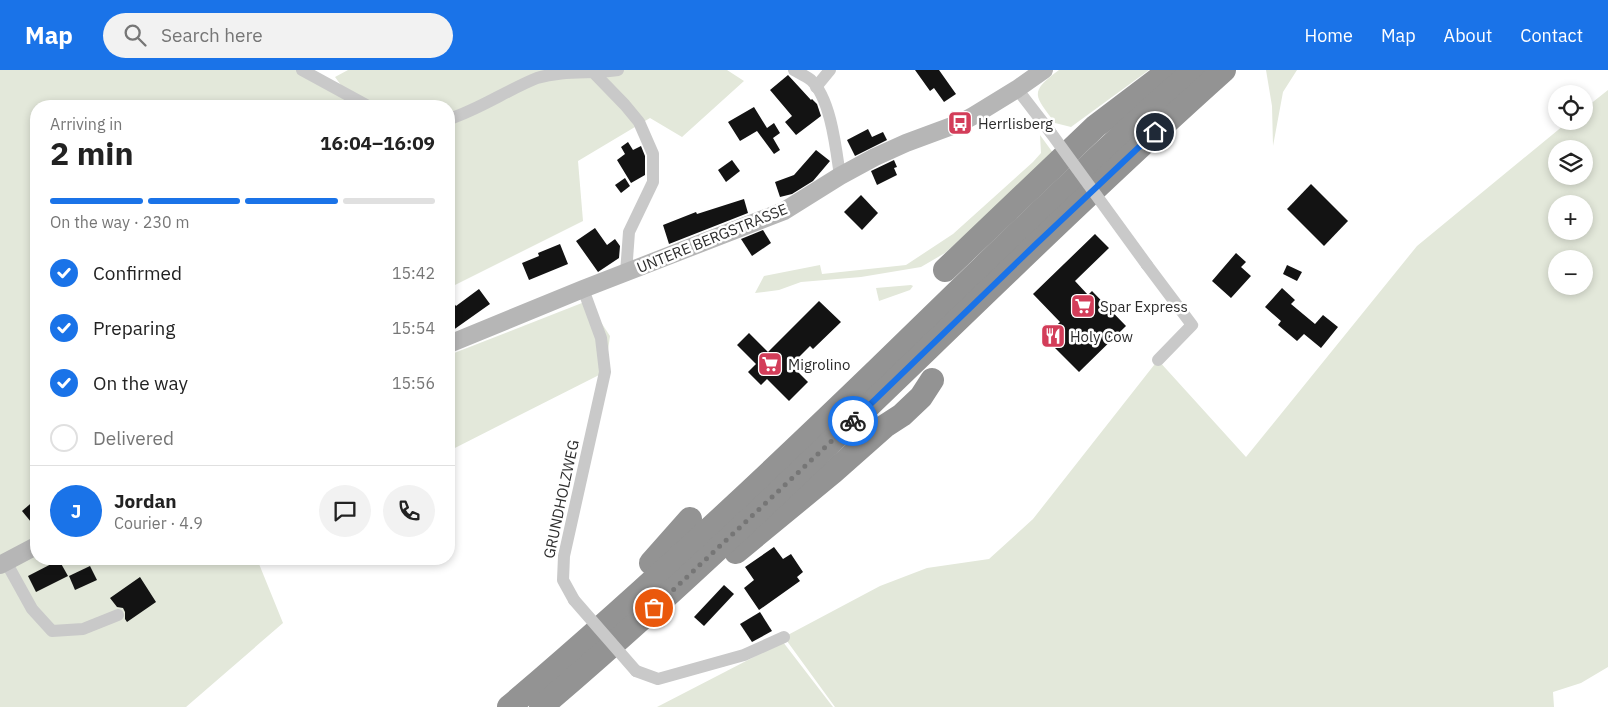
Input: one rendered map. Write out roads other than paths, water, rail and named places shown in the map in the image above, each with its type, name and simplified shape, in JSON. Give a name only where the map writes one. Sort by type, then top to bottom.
[{"type":"highway","points":[[945,270],[1096,126],[1170,70]]},
{"type":"highway","points":[[509,707],[632,600],[763,478],[1123,133],[1194,70]]},
{"type":"highway","points":[[541,707],[628,632],[797,475],[1142,144],[1224,70]]},
{"type":"highway","points":[[628,632],[742,548],[885,426],[902,415],[921,397],[932,380]]},
{"type":"highway","points":[[555,668],[690,519]]},
{"type":"main road","name":"UNTERE BERGSTRASSE","points":[[455,342],[583,289],[784,212],[840,176],[906,143],[960,123],[1017,89],[1044,70]]},
{"type":"main road","points":[[3,563],[30,549]]},
{"type":"street","points":[[302,70],[357,100]]},
{"type":"street","points":[[455,117],[537,78],[572,71],[594,73],[618,70]]},
{"type":"street","points":[[794,70],[810,79],[816,86],[829,115],[840,176]]},
{"type":"street","points":[[816,86],[830,70]]},
{"type":"street","points":[[594,73],[639,122],[653,154],[653,182],[629,232],[626,273]]},
{"type":"street","points":[[1017,89],[1192,325],[1158,360]]},
{"type":"street","name":"GRUNDHOLZWEG","points":[[583,289],[601,338],[605,372],[564,556],[563,580],[574,600],[636,671],[658,679],[744,655],[784,637]]},
{"type":"street","points":[[3,563],[32,609],[52,630],[83,629],[118,615]]},
{"type":"place","name":"Herrlisberg","points":[[960,123]]},
{"type":"place","name":"Spar Express","points":[[1083,306]]},
{"type":"place","name":"Holy Cow","points":[[1053,336]]},
{"type":"place","name":"Migrolino","points":[[770,364]]}]
